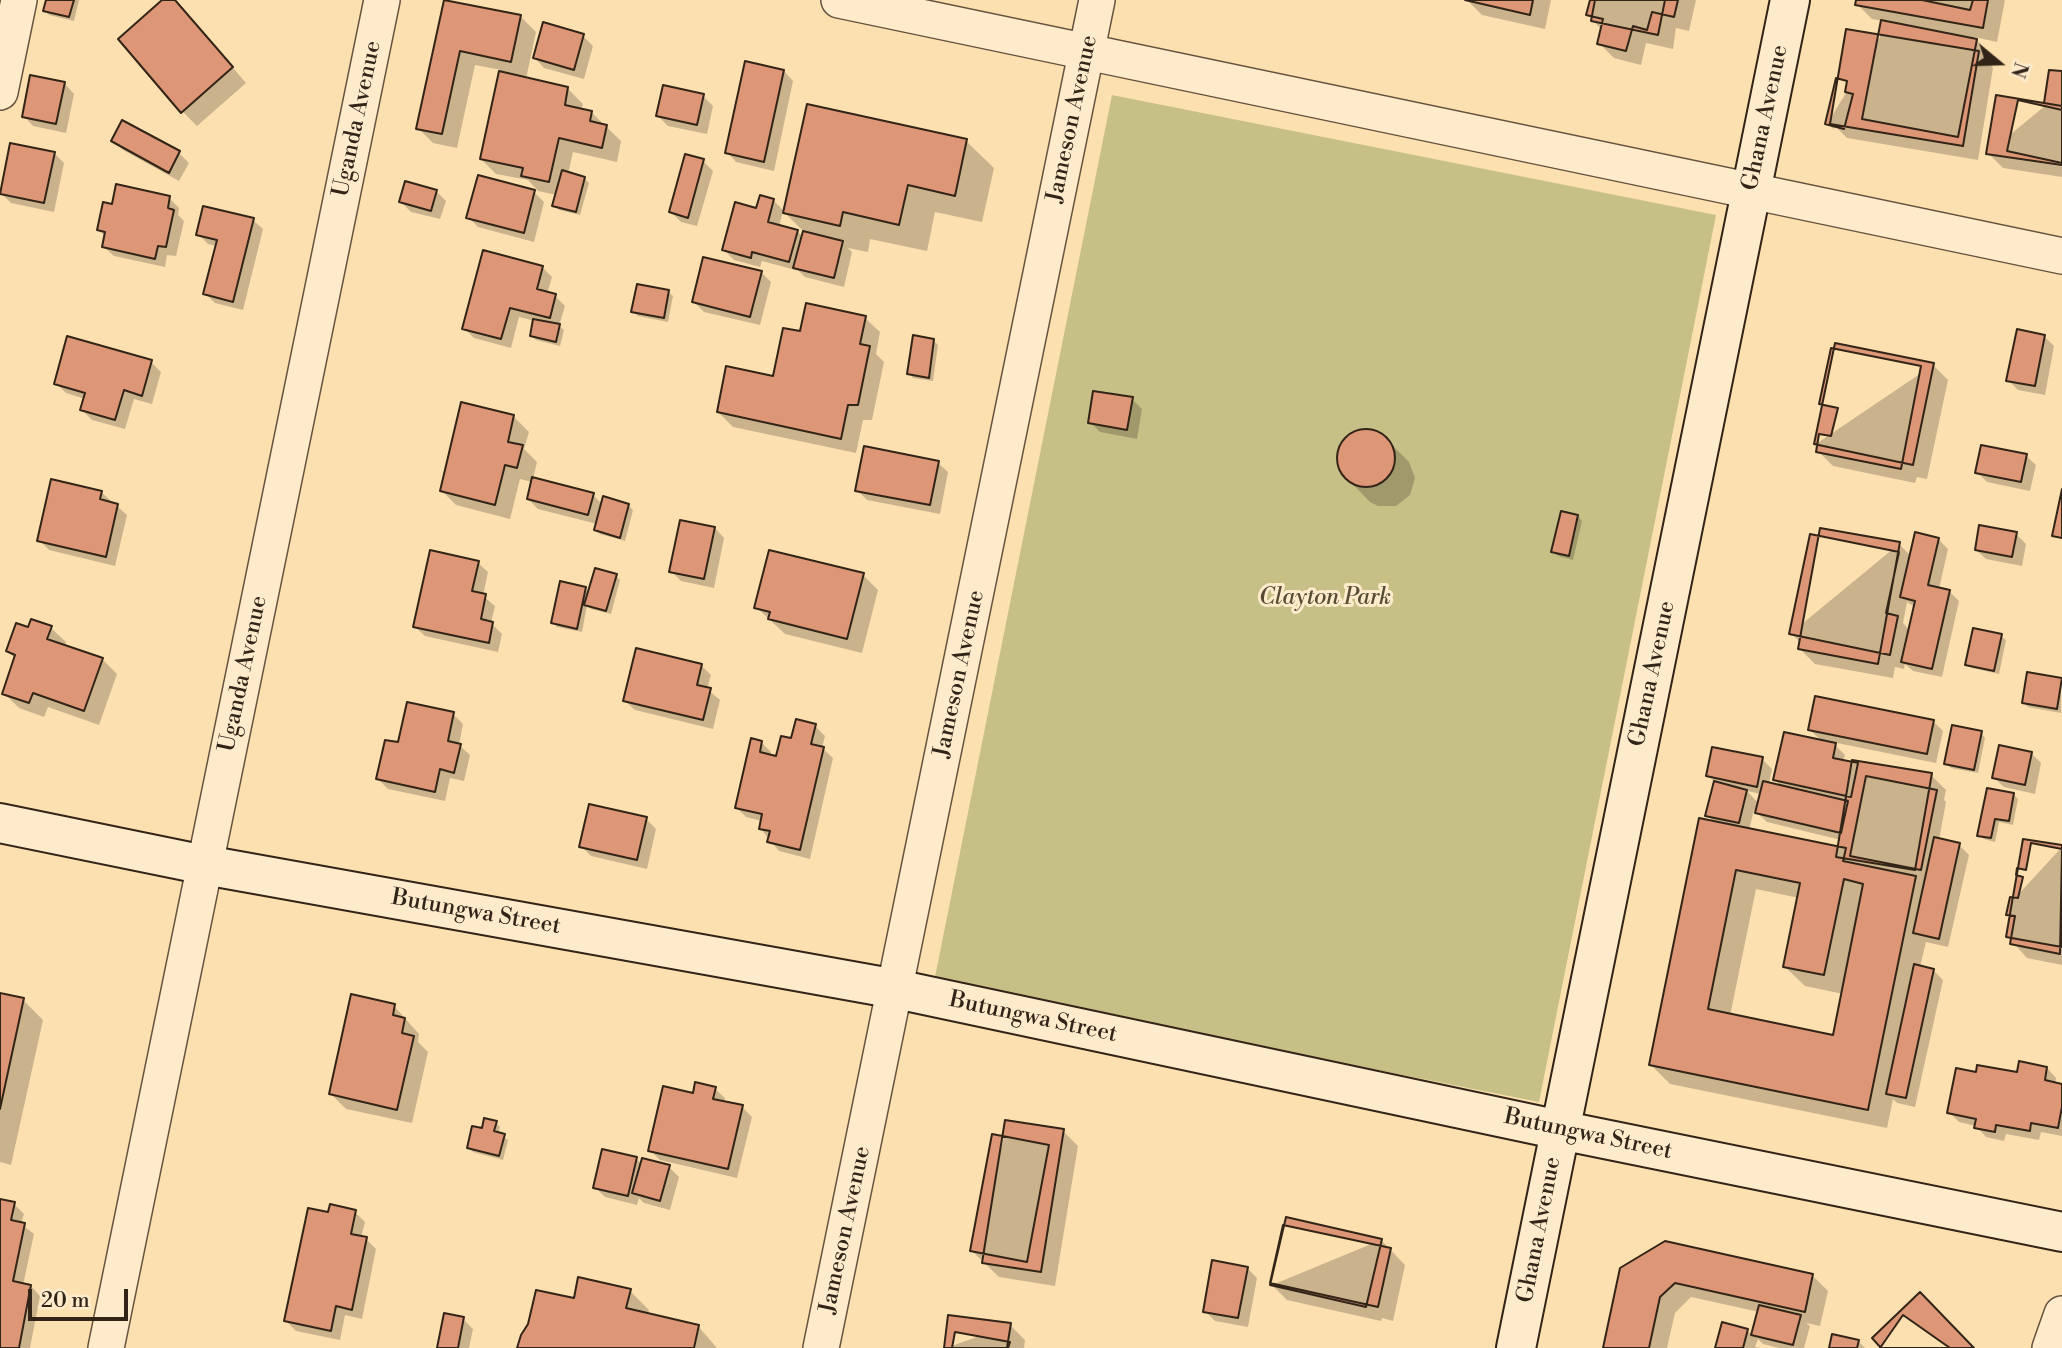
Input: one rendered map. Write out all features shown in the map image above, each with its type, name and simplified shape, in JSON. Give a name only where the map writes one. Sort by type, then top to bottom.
[{"type":"main road","name":"Ghana Avenue","points":[[1516,1348],[1790,0]]},
{"type":"main road","name":"Butungwa Street","points":[[0,823],[205,864],[895,989],[1560,1130],[2062,1232]]},
{"type":"street","points":[[0,92],[19,0]]},
{"type":"street","name":"Uganda Avenue","points":[[106,1348],[382,0]]},
{"type":"street","points":[[839,0],[2062,256]]},
{"type":"street","name":"Jameson Avenue","points":[[821,1348],[1097,0]]},
{"type":"street","points":[[2050,1348],[2062,1314]]},
{"type":"green space","name":"Clayton Park","points":[[1112,95],[1716,215],[1539,1102],[934,982]]},
{"type":"building","points":[[46,0],[74,0],[69,17],[43,11]]},
{"type":"building","points":[[162,0],[175,0],[233,67],[181,113],[118,39]]},
{"type":"building","points":[[444,0],[521,15],[511,62],[460,51],[442,134],[416,129]]},
{"type":"building","points":[[1465,0],[1533,0],[1530,15]]},
{"type":"building","points":[[1590,0],[1678,0],[1674,17],[1652,12],[1647,30],[1633,26],[1626,51],[1597,44],[1603,19],[1586,15]]},
{"type":"building","points":[[1595,0],[1665,0],[1658,35],[1591,21]]},
{"type":"building","points":[[1856,0],[1988,0],[1983,28],[1855,5]]},
{"type":"building","points":[[1922,0],[1973,0],[1970,10]]},
{"type":"building","points":[[1881,20],[1977,39],[1958,137],[1862,119]]},
{"type":"building","points":[[543,22],[584,34],[574,70],[533,58]]},
{"type":"building","points":[[1846,29],[1979,51],[1963,146],[1830,124]]},
{"type":"building","points":[[745,61],[784,70],[764,162],[725,153]]},
{"type":"building","points":[[2049,70],[2062,71],[2062,106],[2044,103]]},
{"type":"building","points":[[499,71],[568,87],[565,105],[592,111],[590,121],[607,125],[602,148],[559,138],[549,182],[521,176],[523,168],[480,159]]},
{"type":"building","points":[[30,75],[65,82],[56,124],[22,117]]},
{"type":"building","points":[[1836,78],[1847,81],[1845,92],[1853,94],[1844,129],[1825,124]]},
{"type":"building","points":[[663,85],[704,94],[697,125],[656,116]]},
{"type":"building","points":[[1996,95],[2062,106],[2062,165],[1986,154]]},
{"type":"building","points":[[2018,100],[2062,110],[2062,163],[2007,151]]},
{"type":"building","points":[[807,104],[967,139],[955,196],[908,185],[899,225],[843,212],[840,226],[783,213]]},
{"type":"building","points":[[122,120],[180,151],[169,173],[111,141]]},
{"type":"building","points":[[10,143],[55,152],[44,203],[0,194]]},
{"type":"building","points":[[685,154],[704,159],[688,218],[669,212]]},
{"type":"building","points":[[562,170],[585,177],[576,212],[552,206]]},
{"type":"building","points":[[478,175],[535,190],[524,233],[466,218]]},
{"type":"building","points":[[405,181],[437,190],[431,211],[399,202]]},
{"type":"building","points":[[116,184],[170,196],[168,208],[174,210],[166,247],[158,246],[155,259],[102,247],[105,232],[97,230],[103,202],[112,204]]},
{"type":"building","points":[[760,195],[774,199],[768,222],[798,230],[789,262],[752,252],[751,258],[722,250],[735,202],[756,208]]},
{"type":"building","points":[[203,206],[254,218],[233,302],[203,294],[217,240],[196,235]]},
{"type":"building","points":[[803,231],[843,241],[834,278],[793,268]]},
{"type":"building","points":[[483,250],[543,266],[537,289],[556,294],[550,318],[510,308],[501,339],[462,329]]},
{"type":"building","points":[[703,257],[762,271],[750,317],[692,302]]},
{"type":"building","points":[[637,284],[669,290],[664,318],[631,312]]},
{"type":"building","points":[[806,303],[866,316],[860,344],[870,346],[858,405],[848,405],[841,439],[717,412],[726,366],[773,376],[783,328],[800,331]]},
{"type":"building","points":[[533,319],[560,324],[556,342],[530,336]]},
{"type":"building","points":[[2017,329],[2045,335],[2035,386],[2006,381]]},
{"type":"building","points":[[913,335],[934,339],[929,378],[907,374]]},
{"type":"building","points":[[67,336],[152,360],[142,396],[124,390],[115,420],[80,410],[85,393],[54,384]]},
{"type":"building","points":[[1835,343],[1934,363],[1913,465],[1814,444]]},
{"type":"building","points":[[1831,348],[1921,366],[1901,469],[1816,452],[1819,434],[1831,436],[1838,408],[1819,404]]},
{"type":"building","points":[[1093,391],[1133,397],[1127,430],[1088,423]]},
{"type":"building","points":[[461,402],[514,415],[508,442],[523,445],[517,468],[505,465],[495,505],[440,491]]},
{"type":"building","points":[[1360,429],[1372,429],[1387,437],[1395,452],[1395,464],[1387,479],[1372,487],[1360,487],[1345,479],[1337,464],[1337,452],[1345,437]]},
{"type":"building","points":[[1981,445],[2027,454],[2021,482],[1975,473]]},
{"type":"building","points":[[864,446],[939,461],[930,505],[855,491]]},
{"type":"building","points":[[532,477],[594,493],[588,515],[527,499]]},
{"type":"building","points":[[51,479],[102,491],[100,499],[118,504],[106,557],[37,541]]},
{"type":"building","points":[[2062,489],[2062,538],[2052,536]]},
{"type":"building","points":[[603,496],[629,504],[620,538],[594,530]]},
{"type":"building","points":[[1561,511],[1578,515],[1569,556],[1551,552]]},
{"type":"building","points":[[680,520],[715,527],[704,579],[669,572]]},
{"type":"building","points":[[1979,525],[2017,532],[2012,557],[1975,550]]},
{"type":"building","points":[[1820,528],[1900,542],[1878,664],[1798,649]]},
{"type":"building","points":[[1915,532],[1939,538],[1928,585],[1950,590],[1932,669],[1901,662],[1915,601],[1900,597]]},
{"type":"building","points":[[1810,534],[1899,552],[1886,613],[1898,616],[1890,655],[1789,634]]},
{"type":"building","points":[[430,550],[479,561],[472,591],[486,594],[481,619],[493,622],[489,643],[413,627]]},
{"type":"building","points":[[769,550],[864,573],[847,639],[768,619],[770,612],[754,608]]},
{"type":"building","points":[[595,568],[617,574],[606,611],[584,605]]},
{"type":"building","points":[[560,581],[586,587],[577,629],[551,623]]},
{"type":"building","points":[[31,619],[52,626],[47,639],[103,658],[84,711],[33,693],[29,703],[2,694],[15,655],[6,651],[16,623],[28,627]]},
{"type":"building","points":[[1973,628],[2002,634],[1994,671],[1965,665]]},
{"type":"building","points":[[636,648],[702,664],[697,685],[711,688],[703,720],[623,701]]},
{"type":"building","points":[[2027,672],[2062,678],[2057,709],[2022,703]]},
{"type":"building","points":[[1815,696],[1934,720],[1927,754],[1808,730]]},
{"type":"building","points":[[407,702],[454,712],[448,741],[461,744],[454,773],[440,769],[435,792],[376,779],[385,740],[398,742]]},
{"type":"building","points":[[796,719],[816,724],[811,744],[824,747],[800,850],[767,842],[770,831],[759,829],[762,814],[735,808],[751,738],[762,741],[760,752],[776,756],[781,736],[791,738]]},
{"type":"building","points":[[1952,725],[1982,731],[1974,770],[1944,764]]},
{"type":"building","points":[[1784,732],[1836,743],[1833,758],[1858,763],[1851,797],[1773,780]]},
{"type":"building","points":[[1999,745],[2032,752],[2025,785],[1992,778]]},
{"type":"building","points":[[1712,747],[1763,757],[1757,787],[1706,776]]},
{"type":"building","points":[[1852,760],[1932,773],[1915,870],[1836,857]]},
{"type":"building","points":[[1866,776],[1937,790],[1921,870],[1850,856]]},
{"type":"building","points":[[1714,781],[1747,790],[1739,823],[1705,816]]},
{"type":"building","points":[[1763,781],[1848,801],[1841,833],[1755,813]]},
{"type":"building","points":[[1987,788],[2014,793],[2009,821],[1995,819],[1991,838],[1977,836]]},
{"type":"building","points":[[589,804],[647,817],[637,860],[579,847]]},
{"type":"building","points":[[1699,818],[1846,848],[1843,861],[1916,876],[1868,1110],[1649,1065]],"holes":[[[1736,870],[1800,883],[1783,967],[1824,975],[1844,879],[1863,884],[1833,1035],[1708,1009]]]},
{"type":"building","points":[[1934,837],[1960,843],[1939,939],[1913,933]]},
{"type":"building","points":[[2023,839],[2062,845],[2062,947],[2006,937]]},
{"type":"building","points":[[2031,843],[2062,849],[2060,954],[2010,944],[2015,916],[2006,915],[2010,897],[2018,898],[2023,877],[2016,875],[2017,868],[2026,870]]},
{"type":"building","points":[[1914,964],[1934,969],[1906,1098],[1886,1094]]},
{"type":"building","points":[[0,993],[24,998],[0,1109]]},
{"type":"building","points":[[351,994],[395,1004],[393,1015],[405,1018],[402,1033],[414,1036],[397,1110],[329,1094]]},
{"type":"building","points":[[2019,1061],[2047,1067],[2045,1080],[2062,1084],[2058,1128],[2031,1123],[2030,1131],[1996,1125],[1995,1132],[1974,1128],[1976,1119],[1947,1113],[1956,1068],[1976,1072],[1977,1065],[2017,1072]]},
{"type":"building","points":[[695,1082],[716,1087],[713,1099],[743,1105],[728,1169],[648,1151],[663,1086],[693,1093]]},
{"type":"building","points":[[484,1118],[497,1121],[494,1131],[505,1134],[499,1156],[467,1148],[472,1126],[482,1128]]},
{"type":"building","points":[[1005,1120],[1064,1129],[1041,1272],[982,1263]]},
{"type":"building","points":[[992,1134],[1049,1145],[1027,1262],[970,1251]]},
{"type":"building","points":[[602,1149],[637,1157],[628,1196],[593,1188]]},
{"type":"building","points":[[642,1158],[670,1165],[660,1201],[632,1193]]},
{"type":"building","points":[[0,1199],[15,1202],[11,1220],[25,1223],[13,1281],[31,1285],[19,1348],[0,1348]]},
{"type":"building","points":[[330,1204],[356,1210],[351,1234],[367,1237],[352,1310],[336,1306],[331,1331],[284,1321],[308,1208],[328,1212]]},
{"type":"building","points":[[1286,1217],[1382,1239],[1366,1307],[1270,1285]]},
{"type":"building","points":[[1283,1225],[1391,1248],[1378,1307],[1270,1283]]},
{"type":"building","points":[[1665,1241],[1813,1274],[1805,1312],[1675,1283],[1660,1297],[1649,1348],[1603,1348],[1620,1268]]},
{"type":"building","points":[[1212,1260],[1248,1267],[1238,1318],[1203,1312]]},
{"type":"building","points":[[578,1277],[631,1289],[626,1308],[699,1325],[694,1348],[517,1348],[528,1324],[536,1290],[574,1298]]},
{"type":"building","points":[[1920,1292],[1974,1348],[1881,1348],[1872,1338]]},
{"type":"building","points":[[1759,1305],[1801,1315],[1793,1345],[1751,1335]]},
{"type":"building","points":[[444,1313],[464,1317],[458,1348],[437,1348]]},
{"type":"building","points":[[948,1315],[1011,1323],[1007,1348],[944,1348]]},
{"type":"building","points":[[1903,1315],[1950,1348],[1880,1348]]},
{"type":"building","points":[[1722,1322],[1748,1329],[1743,1348],[1715,1348]]},
{"type":"building","points":[[955,1332],[1010,1342],[1008,1348],[952,1348]]},
{"type":"building","points":[[1832,1334],[1859,1340],[1857,1348],[1829,1348]]}]
